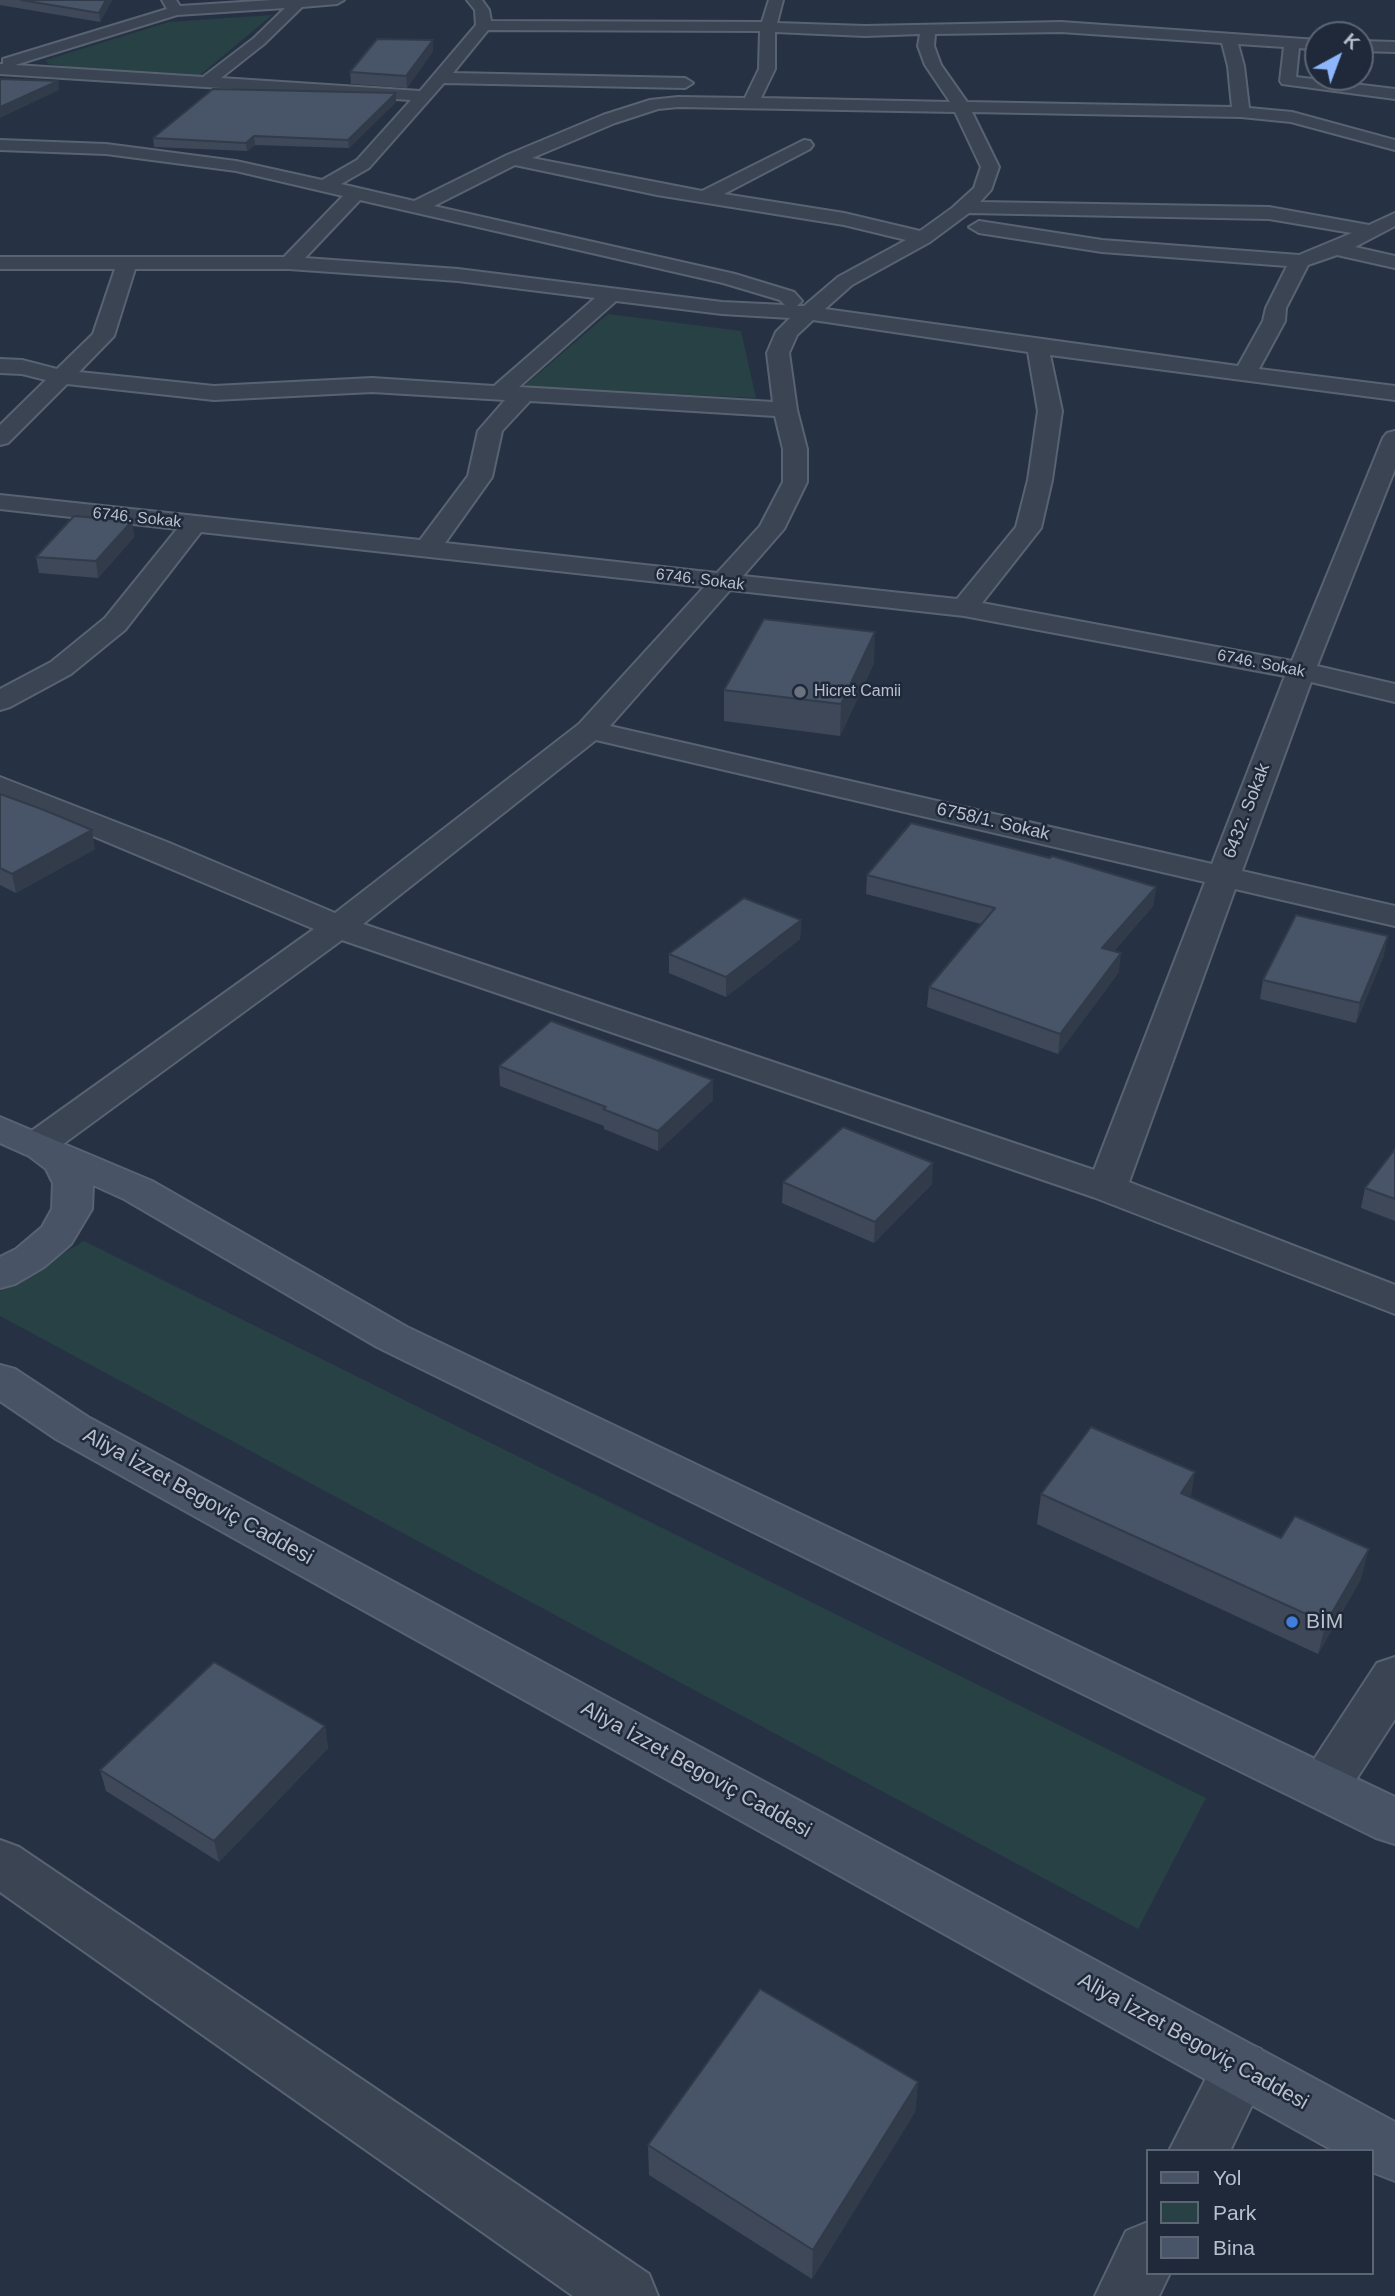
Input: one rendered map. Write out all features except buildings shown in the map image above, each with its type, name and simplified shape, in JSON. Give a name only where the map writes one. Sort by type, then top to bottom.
[{"type":"main road","points":[[0,1274],[30,1258],[57,1235],[72,1209],[73,1183],[61,1162],[12,1137]]},
{"type":"main road","points":[[12,1137],[138,1190],[392,1337],[1395,1822]]},
{"type":"main road","name":"Aliya İzzet Begoviç Caddesi","points":[[0,1380],[72,1428],[1395,2153]]},
{"type":"street","points":[[0,67],[173,5],[337,0]]},
{"type":"street","points":[[326,185],[363,164],[484,26],[482,10],[474,0]]},
{"type":"street","points":[[751,102],[753,84],[767,69],[768,27],[776,0]]},
{"type":"street","points":[[205,83],[260,41],[298,3]]},
{"type":"street","points":[[643,26],[654,14]]},
{"type":"street","points":[[484,26],[768,27],[866,31],[1079,23],[1229,40],[1304,44]]},
{"type":"street","points":[[12,1137],[338,927],[590,730],[771,529],[795,482],[795,449],[785,410],[778,353],[787,332],[845,281],[944,222],[982,190],[990,167],[961,106],[933,65],[926,46],[928,30]]},
{"type":"street","points":[[1229,40],[1236,66],[1241,112]]},
{"type":"street","points":[[1290,99],[1292,44]]},
{"type":"street","points":[[1374,46],[1395,47]]},
{"type":"street","points":[[0,67],[424,96]]},
{"type":"street","points":[[440,79],[706,83]]},
{"type":"street","points":[[560,103],[570,81]]},
{"type":"street","points":[[415,208],[513,159],[609,119],[656,104],[751,102],[1241,112],[1290,99],[1395,94]]},
{"type":"street","points":[[1290,99],[1395,145]]},
{"type":"street","points":[[550,124],[545,135],[553,142]]},
{"type":"street","points":[[0,155],[9,145],[106,149],[172,156],[326,185],[415,208],[729,278],[787,296],[807,313]]},
{"type":"street","points":[[704,197],[804,145]]},
{"type":"street","points":[[513,159],[704,197],[844,219],[944,222],[1269,213],[1371,231]]},
{"type":"street","points":[[289,263],[356,193]]},
{"type":"street","points":[[944,222],[1102,246],[1300,261],[1336,249],[1395,219]]},
{"type":"street","points":[[1336,249],[1395,262]]},
{"type":"street","points":[[1245,374],[1274,321],[1276,308],[1300,261]]},
{"type":"street","points":[[0,263],[289,263],[458,275],[722,308],[807,313],[1038,348],[1395,393]]},
{"type":"street","points":[[0,438],[103,336],[127,263]]},
{"type":"street","points":[[499,393],[611,295]]},
{"type":"street","points":[[964,608],[1028,528],[1040,480],[1049,411],[1038,348]]},
{"type":"street","points":[[0,366],[22,367],[61,377],[214,393],[372,385],[785,410]]},
{"type":"street","points":[[428,548],[480,477],[489,431],[524,395]]},
{"type":"street","name":"6432. Sokak","points":[[1107,1188],[1301,671],[1395,438]]},
{"type":"street","name":"6746. Sokak","points":[[0,502],[964,608],[1301,671],[1395,693]]},
{"type":"street","points":[[0,701],[61,668],[115,624],[194,524]]},
{"type":"street","name":"6758/1. Sokak","points":[[590,730],[1395,916]]},
{"type":"street","points":[[0,786],[338,927],[1107,1188],[1395,1300]]},
{"type":"street","points":[[1323,1788],[1395,1677]]},
{"type":"street","points":[[0,1863],[627,2296]]},
{"type":"street","points":[[1200,2149],[1241,2068]]},
{"type":"street","points":[[1126,2296],[1146,2256]]},
{"type":"green space","points":[[272,15],[199,76],[128,75],[48,64],[46,60],[169,22]]},
{"type":"green space","points":[[608,314],[741,331],[756,398],[523,387]]},
{"type":"green space","points":[[84,1241],[1206,1798],[1138,1929],[0,1316],[0,1291]]},
{"type":"place","name":"Hicret Camii","points":[[800,692]]},
{"type":"place","name":"BİM","points":[[1292,1622]]}]
